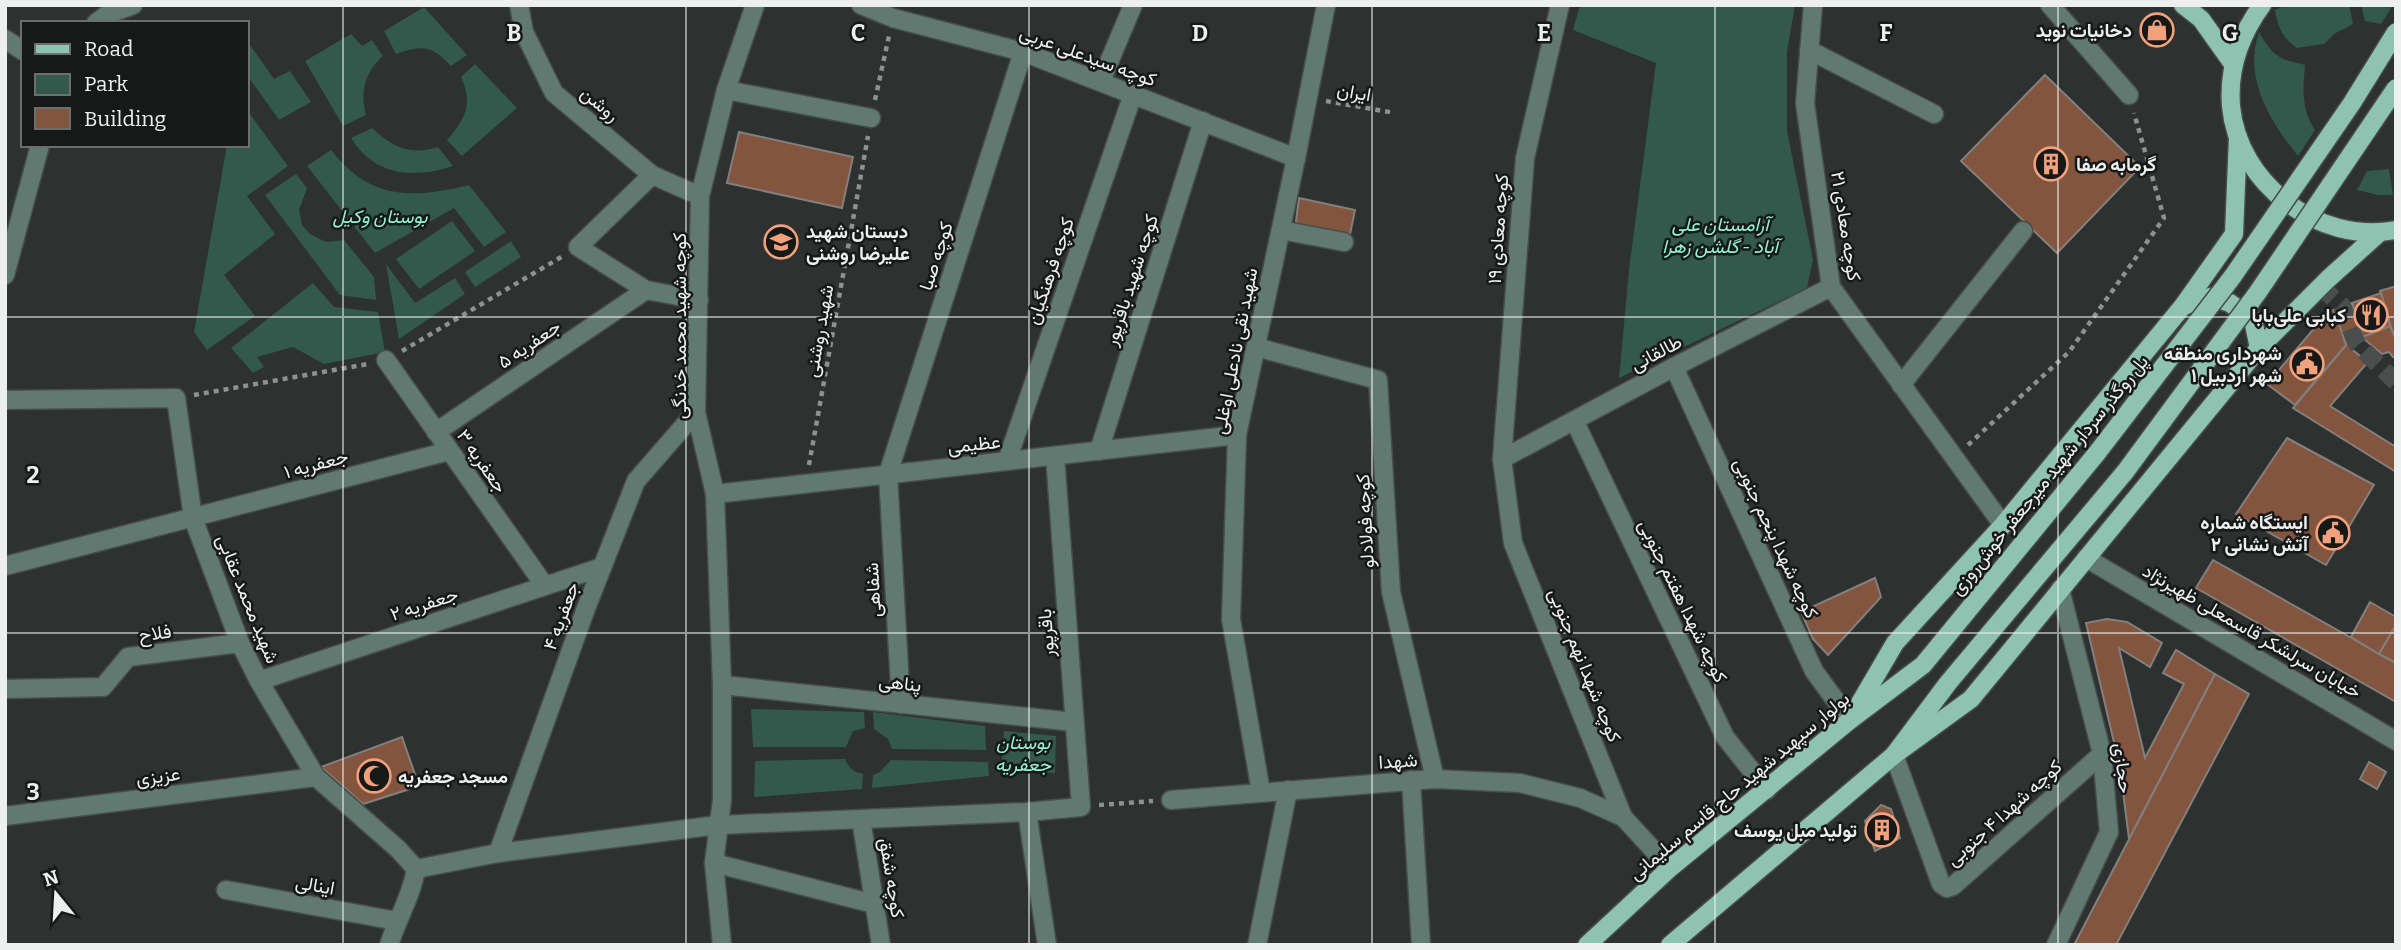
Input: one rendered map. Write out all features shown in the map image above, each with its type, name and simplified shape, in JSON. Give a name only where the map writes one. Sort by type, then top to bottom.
[{"type":"main road","points":[[2183,5],[2201,19],[2234,64]]},
{"type":"main road","points":[[2262,5],[2247,25],[2234,64],[2231,105],[2238,136],[2259,177],[2292,208],[2334,228],[2387,231]]},
{"type":"main road","name":"پل روگذر سردار شهید میرجعفر خوش‌روزی","points":[[1923,664],[2097,453],[2233,276],[2352,103],[2396,32]]},
{"type":"main road","points":[[1894,755],[1948,683],[2125,472],[2258,292],[2396,88]]},
{"type":"main road","points":[[1850,720],[1895,643],[2003,525],[2183,306],[2234,234],[2238,136]]},
{"type":"main road","points":[[1670,945],[1894,755],[1971,699],[2259,348],[2328,279],[2387,231]]},
{"type":"main road","points":[[2183,306],[2210,297],[2230,303],[2253,320],[2259,348]]},
{"type":"main road","name":"بولوار سپهبد شهید حاج قاسم سلیمانی","points":[[1587,945],[1670,868],[1850,720],[1923,664]]},
{"type":"street","points":[[99,21],[108,14],[133,5]]},
{"type":"street","name":"روشن","points":[[519,5],[524,32],[554,93],[652,175],[700,196]]},
{"type":"street","name":"کوچه شهید محمد خدنگی","points":[[722,945],[714,863],[722,800],[722,685],[715,494],[696,412],[700,196],[726,89],[755,5]]},
{"type":"street","name":"کوچه سیدعلی عربی","points":[[862,5],[1023,52],[1296,158]]},
{"type":"street","points":[[1101,81],[1133,5]]},
{"type":"street","name":"شهید نقی نادعلی اوغلی","points":[[1261,792],[1231,619],[1237,435],[1326,5]]},
{"type":"street","name":"کوچه معادی ۱۹","points":[[1502,459],[1525,158],[1559,5]]},
{"type":"street","name":"کوچه معادی ۲۱","points":[[1813,5],[1805,103],[1831,287],[2003,525]]},
{"type":"street","points":[[2050,5],[2129,95]]},
{"type":"street","points":[[5,39],[21,50]]},
{"type":"street","points":[[1810,50],[1934,114]]},
{"type":"street","name":"کوچه صبا","points":[[888,474],[1023,52]]},
{"type":"street","points":[[726,89],[871,118]]},
{"type":"street","name":"کوچه فرهنگیان","points":[[1007,461],[1133,94]]},
{"type":"street","name":"کوچه شهید باقرپور","points":[[1099,451],[1203,121]]},
{"type":"street","points":[[5,275],[11,226],[39,147]]},
{"type":"street","points":[[652,175],[578,247],[646,290],[699,300]]},
{"type":"street","points":[[1281,230],[1344,242]]},
{"type":"street","points":[[1901,384],[2023,231]]},
{"type":"street","name":"طالقانی","points":[[1502,459],[1831,287]]},
{"type":"street","name":"جعفریه ۵","points":[[436,432],[646,290]]},
{"type":"street","name":"کوچه فولادلو","points":[[1256,347],[1378,380],[1391,592],[1435,779]]},
{"type":"street","name":"جعفریه ۳","points":[[386,360],[544,586]]},
{"type":"street","name":"کوچه شهدا پنجم جنوبی","points":[[1674,367],[1814,671],[1850,720]]},
{"type":"street","name":"شهید محمد عقابی","points":[[5,400],[176,398],[193,518],[240,643],[258,681],[316,777],[398,849],[416,869]]},
{"type":"street","name":"جعفریه ۴","points":[[498,853],[636,481],[696,412]]},
{"type":"street","name":"کوچه شهدا هفتم جنوبی","points":[[1575,422],[1725,737],[1767,790]]},
{"type":"street","name":"عظیمی","points":[[715,494],[1237,435]]},
{"type":"street","name":"جعفریه ۱","points":[[5,566],[450,451]]},
{"type":"street","name":"باقرپور","points":[[1055,456],[1073,722],[1082,807]]},
{"type":"street","name":"کوچه شهدا نهم جنوبی","points":[[1502,459],[1513,542],[1623,817],[1670,868]]},
{"type":"street","name":"شفاهی","points":[[888,474],[901,704]]},
{"type":"street","name":"خیابان سرلشکر قاسمعلی ظهیرنژاد","points":[[2086,558],[2396,741]]},
{"type":"street","name":"جعفریه ۲","points":[[258,681],[602,567]]},
{"type":"street","name":"حجازی","points":[[2056,945],[2109,832],[2102,754],[2060,589]]},
{"type":"street","name":"فلاح","points":[[5,689],[103,687],[128,657],[240,643]]},
{"type":"street","name":"پناهی","points":[[722,685],[1073,722]]},
{"type":"street","name":"کوچه شهدا ۴ جنوبی","points":[[1894,755],[1941,884],[1948,888],[1954,886],[2102,754]]},
{"type":"street","name":"عزیزی","points":[[5,816],[316,777]]},
{"type":"street","name":"شهدا","points":[[1171,800],[1435,779],[1520,783],[1580,799],[1623,817]]},
{"type":"street","points":[[1411,780],[1421,945]]},
{"type":"street","points":[[1257,945],[1288,790]]},
{"type":"street","points":[[389,945],[414,884],[416,869],[498,853],[718,825],[1027,812],[1082,807]]},
{"type":"street","points":[[1027,812],[1047,945]]},
{"type":"street","name":"کوچه شفق","points":[[861,818],[881,945]]},
{"type":"street","points":[[714,863],[874,904]]},
{"type":"street","name":"اینالی","points":[[226,890],[397,921]]},
{"type":"path","name":"شهید روشنی","points":[[805,484],[871,118],[893,12]]},
{"type":"path","points":[[1954,457],[2069,352],[2164,218],[2129,95]]},
{"type":"path","name":"ایران","points":[[1308,98],[1395,113]]},
{"type":"path","points":[[1082,807],[1171,800]]},
{"type":"green space","name":"آرامستان علی آباد - گلشن زهرا","points":[[1580,5],[1795,5],[1787,52],[1787,131],[1813,260],[1807,288],[1619,378],[1629,270],[1656,63],[1573,30]]},
{"type":"green space","points":[[2286,5],[2349,5],[2353,24],[2334,34],[2324,44],[2297,48],[2284,36],[2278,22],[2275,10]]},
{"type":"green space","points":[[2361,5],[2393,5],[2381,24],[2365,21]]},
{"type":"green space","points":[[424,7],[467,55],[451,66],[438,54],[426,49],[413,49],[396,54],[384,31]]},
{"type":"green space","points":[[2259,32],[2277,55],[2305,65],[2305,107],[2315,130],[2298,156],[2269,114],[2262,98],[2254,66]]},
{"type":"green space","points":[[351,34],[362,46],[372,40],[383,56],[368,75],[364,90],[366,115],[343,126],[305,61]]},
{"type":"green space","points":[[248,42],[274,79],[290,71],[311,102],[279,120],[248,76]]},
{"type":"green space","points":[[475,64],[517,108],[462,156],[447,140],[459,125],[466,110],[467,95],[461,77]]},
{"type":"green space","points":[[248,111],[288,166],[247,196],[275,234],[224,275],[255,316],[207,350],[194,332],[227,147],[248,147]]},
{"type":"green space","points":[[372,128],[402,148],[428,150],[438,147],[453,166],[409,173],[383,167],[361,151],[351,138]]},
{"type":"green space","name":"بوستان وکیل","points":[[331,150],[361,179],[393,192],[428,192],[469,185],[506,232],[484,247],[454,208],[375,253],[307,166]]},
{"type":"green space","points":[[2389,169],[2393,195],[2357,190],[2367,171]]},
{"type":"green space","points":[[296,174],[307,188],[299,210],[302,225],[310,234],[326,242],[344,240],[374,277],[376,300],[340,295],[265,195]]},
{"type":"green space","points":[[452,221],[475,251],[419,289],[396,259]]},
{"type":"green space","points":[[511,241],[521,257],[475,287],[465,272]]},
{"type":"green space","points":[[386,264],[415,303],[455,278],[465,294],[399,339]]},
{"type":"green space","points":[[313,283],[334,307],[378,312],[385,352],[324,364],[293,347],[257,357],[264,367],[253,373],[231,348]]},
{"type":"green space","points":[[751,709],[864,712],[865,728],[853,731],[846,747],[753,747]]},
{"type":"green space","points":[[873,712],[985,726],[986,750],[892,749],[888,739],[874,729]]},
{"type":"green space","name":"بوستان جعفریه","points":[[1004,731],[1056,736],[1055,773],[1001,772]]},
{"type":"green space","points":[[845,759],[852,769],[863,774],[862,789],[754,797],[755,761]]},
{"type":"green space","points":[[891,760],[988,762],[989,776],[872,788],[873,775],[880,772]]},
{"type":"building","name":"گرمابه صفا","points":[[2045,75],[2140,167],[2057,253],[1961,161]]},
{"type":"building","points":[[739,132],[853,157],[842,208],[727,183]]},
{"type":"building","points":[[1299,198],[1355,210],[1349,239],[1300,228],[1296,221]]},
{"type":"building","points":[[2396,286],[2396,340],[2395,340],[2380,291]]},
{"type":"building","name":"کبابی علی‌بابا","points":[[2381,293],[2390,326],[2363,337],[2352,303]]},
{"type":"building","points":[[2352,303],[2363,337],[2390,326],[2396,340],[2396,356],[2393,357],[2389,352],[2382,354],[2364,339],[2350,348],[2368,362],[2330,406],[2396,447],[2396,472],[2293,408],[2346,345],[2334,310]]},
{"type":"building","name":"شهرداری منطقه ۱ شهر اردبیل","points":[[2334,310],[2346,345],[2295,405],[2267,384],[2329,311]]},
{"type":"building","points":[[2287,438],[2374,485],[2326,565],[2236,514]]},
{"type":"building","points":[[2213,560],[2396,663],[2396,702],[2196,588]]},
{"type":"building","points":[[1875,578],[1881,597],[1828,655],[1813,639],[1801,612]]},
{"type":"building","points":[[2370,602],[2396,617],[2396,625],[2379,654],[2351,637]]},
{"type":"building","points":[[2107,619],[2127,622],[2162,643],[2150,667],[2119,648],[2145,758],[2184,684],[2163,673],[2176,650],[2215,674],[2129,839],[2120,768],[2086,623]]},
{"type":"building","points":[[2396,625],[2396,663],[2379,654]]},
{"type":"building","points":[[2215,674],[2249,694],[2116,945],[2074,945]]},
{"type":"building","name":"مسجد جعفریه","points":[[402,737],[419,786],[363,804],[321,767]]},
{"type":"building","points":[[2369,762],[2386,772],[2377,789],[2360,779]]},
{"type":"building","name":"تولید مبل یوسف","points":[[1881,805],[1891,809],[1900,838],[1875,851],[1865,821]]},
{"type":"tunnel","points":[[2320,286],[2342,306],[2357,344],[2396,382]]},
{"type":"place","name":"دخانیات نوید","points":[[2157,30]]},
{"type":"place","name":"گرمابه صفا","points":[[2051,164]]},
{"type":"place","name":"دبستان شهید علیرضا روشنی","points":[[781,242]]},
{"type":"place","name":"کبابی علی‌بابا","points":[[2371,315]]},
{"type":"place","name":"شهرداری منطقه ۱ شهر اردبیل","points":[[2307,364]]},
{"type":"place","name":"ایستگاه شماره ۲ آتش نشانی","points":[[2333,533]]},
{"type":"place","name":"مسجد جعفریه","points":[[374,776]]},
{"type":"place","name":"تولید مبل یوسف","points":[[1882,830]]}]
